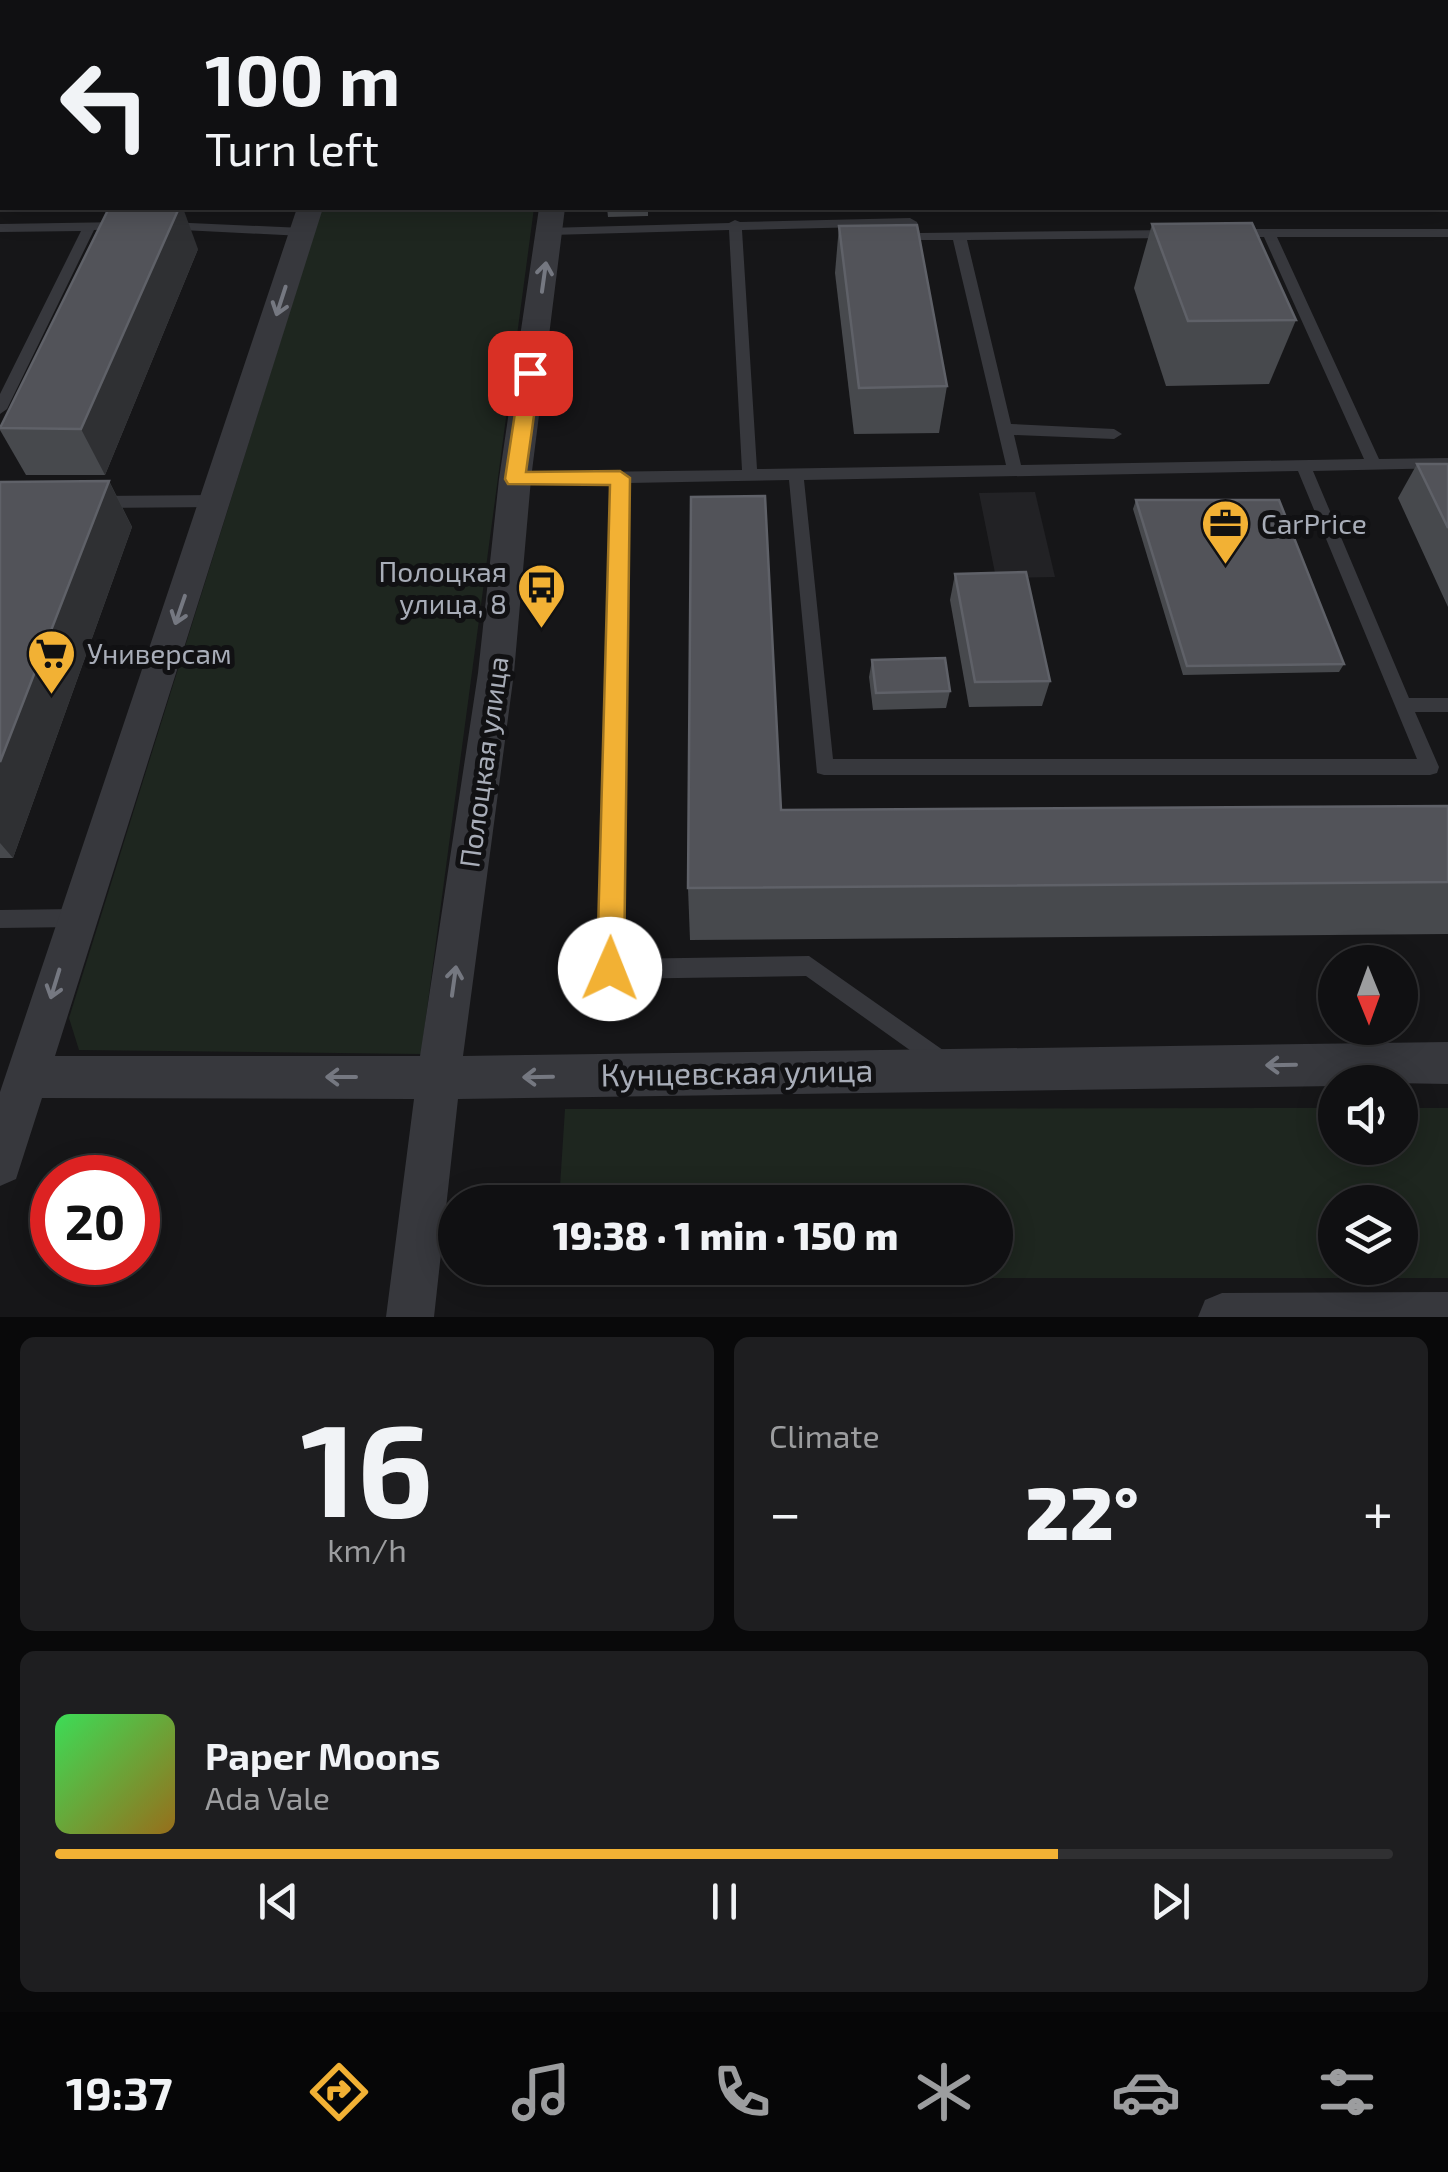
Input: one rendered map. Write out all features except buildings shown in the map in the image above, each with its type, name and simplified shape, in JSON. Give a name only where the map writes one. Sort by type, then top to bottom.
[{"type":"street","name":"Полоцкая улица","points":[[410,1317],[439,1077],[496,673],[515,479],[551,219]]},
{"type":"street","points":[[0,1163],[76,918],[217,501],[306,220]]},
{"type":"street","name":"Кунцевская улица","points":[[27,1077],[439,1077],[1448,1063]]},
{"type":"street","points":[[1222,1317],[1448,1316]]},
{"type":"lane","points":[[163,210],[156,226],[306,220]]},
{"type":"lane","points":[[551,219],[735,224],[909,214],[915,236],[1191,234]]},
{"type":"lane","points":[[735,224],[750,476]]},
{"type":"lane","points":[[0,409],[90,226]]},
{"type":"lane","points":[[0,228],[140,226]]},
{"type":"lane","points":[[1269,233],[1374,464]]},
{"type":"lane","points":[[1210,234],[1448,233]]},
{"type":"lane","points":[[959,236],[1015,470]]},
{"type":"lane","points":[[1005,429],[1114,434]]},
{"type":"lane","points":[[515,479],[1448,463]]},
{"type":"lane","points":[[1303,465],[1403,705],[1439,766]]},
{"type":"lane","points":[[796,475],[824,767],[1439,766]]},
{"type":"lane","points":[[620,478],[610,969],[809,966],[950,1068]]},
{"type":"lane","points":[[73,502],[217,501]]},
{"type":"lane","points":[[1403,705],[1448,705]]},
{"type":"lane","points":[[0,919],[76,918]]},
{"type":"shaded area","points":[[321,210],[534,210],[421,1054],[79,1050],[69,1018]]},
{"type":"shaded area","points":[[1035,492],[1055,577],[996,578],[979,493]]},
{"type":"shaded area","points":[[1318,1108],[1318,1165],[1418,1165],[1418,1108],[1448,1108],[1448,1278],[1418,1278],[1418,1185],[1318,1185],[1318,1278],[1013,1278],[1013,1185],[560,1185],[565,1109]]},
{"type":"place","name":"CarPrice","points":[[1226,566]]},
{"type":"place","name":"Полоцкая улица, 8","points":[[542,630]]},
{"type":"place","name":"Универсам","points":[[52,696]]},
{"type":"route","points":[[530,373],[515,479],[620,478],[610,969]]}]
